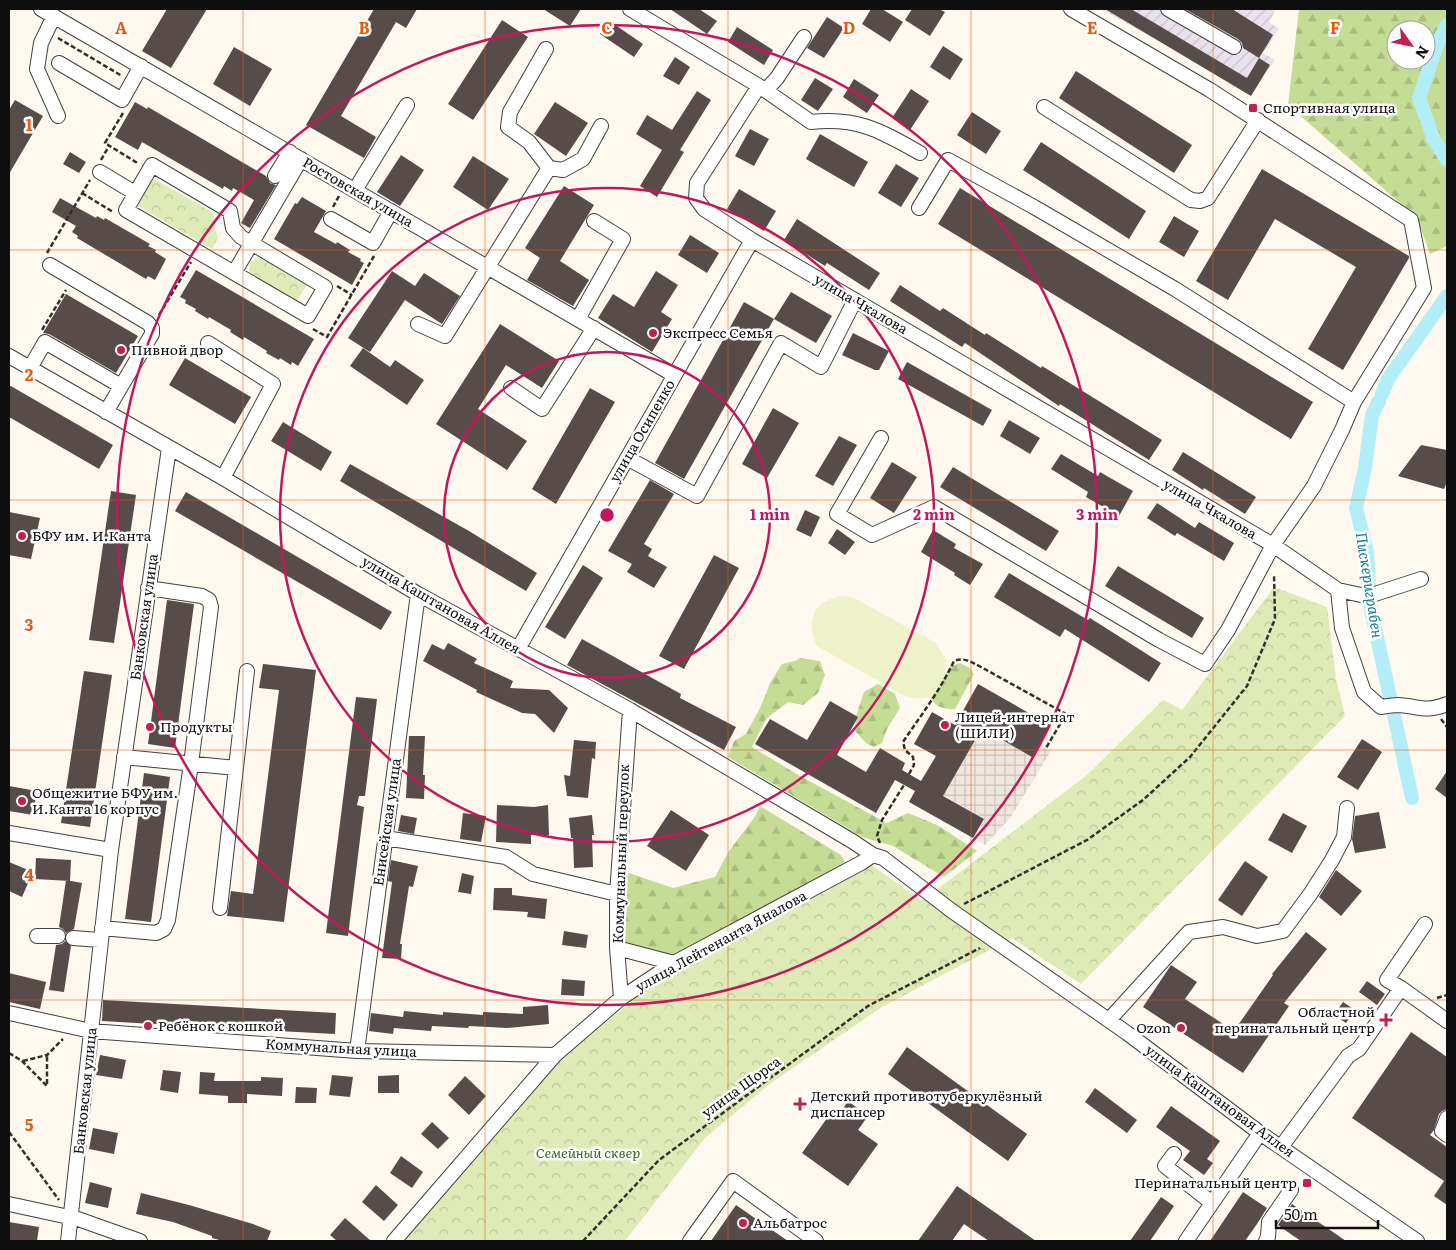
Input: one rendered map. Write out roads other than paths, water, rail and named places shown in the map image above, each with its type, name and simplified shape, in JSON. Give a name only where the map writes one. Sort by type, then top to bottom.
[{"type":"street","points":[[630,9],[762,88],[812,122],[828,120],[862,124],[881,131],[920,153]]},
{"type":"street","points":[[881,438],[836,514],[872,536],[934,507],[1159,640],[1205,664],[1228,630],[1273,545],[1314,486],[1354,402],[1424,288],[1411,220],[1210,90],[1071,9]]},
{"type":"street","points":[[1168,9],[1234,47]]},
{"type":"street","points":[[48,12],[46,32],[41,43],[37,69],[58,116]]},
{"type":"street","name":"Ростовская улица","points":[[48,12],[674,374]]},
{"type":"street","name":"улица Чкалова","points":[[804,37],[777,78],[762,88],[697,183],[696,198],[704,210],[1273,545],[1338,590]]},
{"type":"street","points":[[546,49],[510,112],[508,127],[529,142],[549,168],[563,170],[583,159],[601,126]]},
{"type":"street","points":[[59,63],[122,100],[141,66]]},
{"type":"street","points":[[355,190],[407,105]]},
{"type":"street","points":[[1044,107],[1192,200],[1200,201],[1208,198],[1258,120]]},
{"type":"street","points":[[276,176],[295,156]]},
{"type":"street","points":[[234,273],[252,244],[295,156]]},
{"type":"street","points":[[919,208],[948,160],[1034,207],[1175,290],[1354,402]]},
{"type":"street","points":[[152,165],[230,211],[233,228],[242,237],[325,287],[308,316],[126,210],[135,193],[152,165]]},
{"type":"street","points":[[418,324],[445,336],[489,268],[549,168]]},
{"type":"street","points":[[97,171],[135,193]]},
{"type":"street","points":[[331,219],[372,244],[391,211]]},
{"type":"street","points":[[578,319],[623,239],[594,221]]},
{"type":"street","name":"улица Осипенко","points":[[518,649],[752,240]]},
{"type":"street","points":[[46,263],[148,322],[152,328],[152,334],[106,412]]},
{"type":"street","points":[[627,458],[697,496],[781,343],[821,366],[855,300]]},
{"type":"street","points":[[512,388],[542,409],[594,328]]},
{"type":"street","points":[[30,368],[45,342],[121,386]]},
{"type":"street","points":[[208,344],[273,384],[223,478]]},
{"type":"street","name":"улица Каштановая Аллея","points":[[9,356],[223,478],[418,594],[630,710],[852,841],[877,853],[952,911],[1109,1020],[1260,1133],[1417,1241]]},
{"type":"street","name":"Банковская улица","points":[[68,1241],[111,850],[169,448]]},
{"type":"street","points":[[1421,579],[1368,594],[1338,590],[1342,628],[1364,692],[1382,707],[1398,705],[1420,709],[1435,709],[1447,704]]},
{"type":"street","points":[[73,938],[101,934],[156,933],[164,928],[168,920],[191,764],[211,607],[209,600],[202,596],[148,588]]},
{"type":"street","name":"Енисейская улица","points":[[357,1051],[418,594]]},
{"type":"street","points":[[220,908],[247,670]]},
{"type":"street","name":"Коммунальный переулок","points":[[621,998],[617,948],[617,894],[630,710]]},
{"type":"street","points":[[124,757],[236,768]]},
{"type":"street","points":[[1109,1020],[1189,932],[1223,927],[1257,936],[1283,931],[1311,893],[1344,837],[1347,808]]},
{"type":"street","points":[[9,834],[111,850]]},
{"type":"street","points":[[385,838],[506,857],[533,874],[617,894]]},
{"type":"street","name":"улица Лейтенанта Яналова","points":[[394,1241],[555,1055],[621,998],[674,964],[862,864],[877,853]]},
{"type":"street","points":[[1425,924],[1387,980],[1447,1022]]},
{"type":"street","points":[[37,936],[58,936]]},
{"type":"street","points":[[617,948],[674,964]]},
{"type":"street","points":[[1281,1146],[1348,1056],[1359,1049],[1401,988]]},
{"type":"street","name":"Коммунальная улица","points":[[9,1013],[91,1031],[357,1051],[555,1055]]},
{"type":"street","points":[[1447,1118],[1442,1132],[1447,1135]]},
{"type":"street","points":[[1186,1241],[1260,1133]]},
{"type":"street","points":[[1174,1154],[1165,1166],[1212,1203]]},
{"type":"street","points":[[690,1241],[733,1181],[816,1241]]},
{"type":"street","points":[[1269,1240],[1270,1222],[1291,1190]]},
{"type":"street","points":[[9,1204],[71,1217],[140,1241]]},
{"type":"waterway","name":"Пискериграбен","points":[[1447,25],[1437,45],[1419,98],[1434,140],[1447,160]]},
{"type":"waterway","name":"Пискериграбен","points":[[1382,394],[1388,379],[1447,296]]},
{"type":"waterway","name":"Пискериграбен","points":[[1379,401],[1372,415],[1365,468],[1356,508],[1367,552],[1370,605],[1412,798]]},
{"type":"place","name":"Спортивная улица","points":[[1253,108]]},
{"type":"place","name":"Экспресс Семья","points":[[653,333]]},
{"type":"place","name":"Пивной двор","points":[[121,350]]},
{"type":"place","name":"БФУ им. И.Канта","points":[[22,536]]},
{"type":"place","name":"Лицей-интернат (ШИЛИ)","points":[[945,725]]},
{"type":"place","name":"Продукты","points":[[150,727]]},
{"type":"place","name":"Общежитие БФУ им. И.Канта 16 корпус","points":[[22,801]]},
{"type":"place","name":"Областной перинатальный центр","points":[[1386,1020]]},
{"type":"place","name":"Ребёнок с кошкой","points":[[148,1026]]},
{"type":"place","name":"Ozon","points":[[1181,1028]]},
{"type":"place","name":"Детский противотуберкулёзный диспансер","points":[[800,1104]]},
{"type":"place","name":"Перинатальный центр","points":[[1307,1183]]},
{"type":"place","name":"Альбатрос","points":[[743,1223]]},
{"type":"park label","name":"Семейный сквер","points":[[588,1153]]}]
